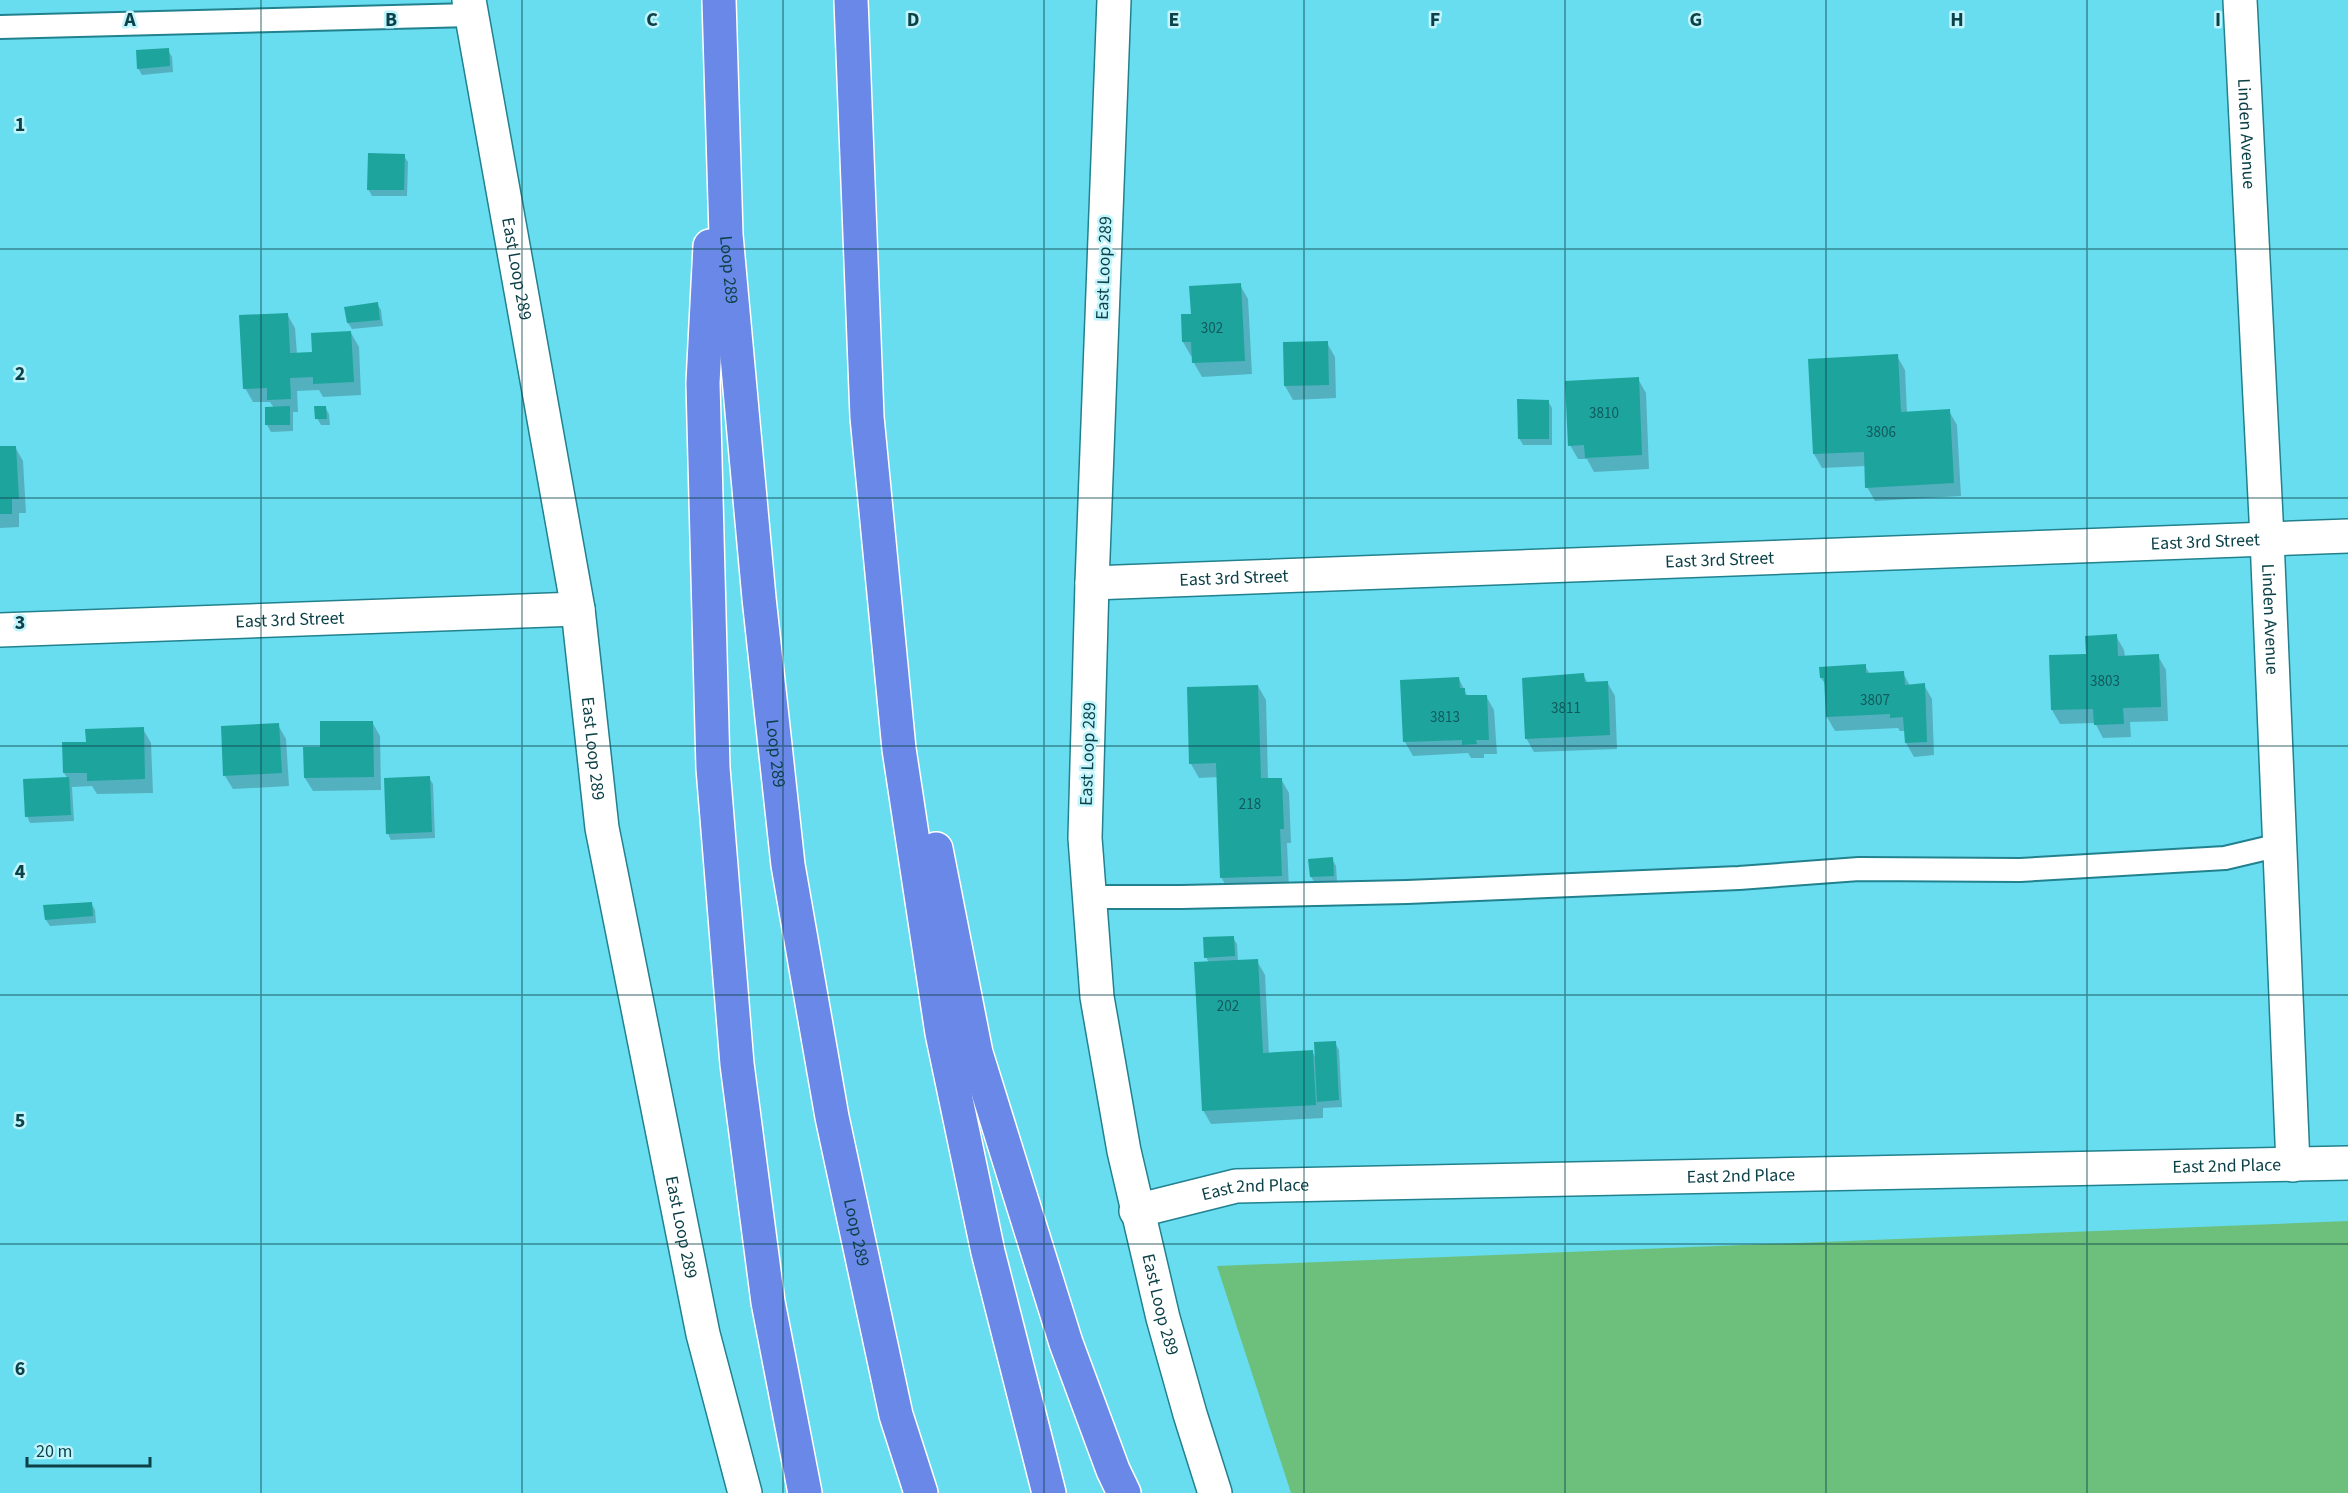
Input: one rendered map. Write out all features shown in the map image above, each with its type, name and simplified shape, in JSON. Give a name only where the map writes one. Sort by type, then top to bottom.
[{"type":"highway","name":"Loop 289","points":[[719,0],[726,236],[759,598],[788,865],[834,1128],[896,1415],[921,1493]]},
{"type":"highway","points":[[851,0],[867,417],[899,749],[942,1034],[988,1252],[1049,1493]]},
{"type":"highway","points":[[721,52],[703,383],[713,768],[742,1100],[768,1302],[805,1493]]},
{"type":"highway","points":[[867,417],[914,737],[976,1053],[1066,1343],[1113,1470],[1124,1493]]},
{"type":"street","name":"East Loop 289","points":[[1114,0],[1092,583],[1085,838],[1097,998],[1136,1211],[1190,1414],[1215,1493]]},
{"type":"street","name":"Linden Avenue","points":[[2240,0],[2267,538],[2293,1165]]},
{"type":"street","name":"East Loop 289","points":[[470,8],[578,609],[602,828],[703,1334],[745,1493]]},
{"type":"street","name":"East 3rd Street","points":[[1092,583],[2348,536]]},
{"type":"street","name":"East 3rd Street","points":[[0,630],[578,609]]},
{"type":"street","name":"East 2nd Place","points":[[1136,1211],[1236,1186],[2348,1163]]},
{"type":"lane","points":[[0,27],[470,8]]},
{"type":"lane","points":[[1090,897],[1407,892],[1739,878],[1859,869],[2020,870],[2225,858],[2280,845]]},
{"type":"green space","points":[[2348,1221],[2348,1493],[1291,1493],[1217,1266]]},
{"type":"building","points":[[169,48],[170,66],[137,69],[136,50]]},
{"type":"building","points":[[368,153],[405,154],[404,190],[367,190]]},
{"type":"building","points":[[1241,283],[1245,361],[1192,363],[1191,342],[1182,342],[1181,314],[1191,314],[1189,286]]},
{"type":"building","points":[[378,302],[380,320],[347,323],[344,307]]},
{"type":"building","points":[[288,313],[290,353],[312,352],[311,333],[351,331],[354,382],[313,384],[313,377],[290,378],[291,399],[267,400],[267,388],[243,389],[239,315]]},
{"type":"building","points":[[1328,341],[1329,385],[1284,386],[1283,342]]},
{"type":"building","points":[[1898,354],[1901,412],[1950,409],[1954,483],[1865,488],[1864,452],[1813,454],[1808,359]]},
{"type":"building","points":[[1639,377],[1642,455],[1585,458],[1584,445],[1568,446],[1565,381]]},
{"type":"building","points":[[1517,399],[1549,400],[1549,439],[1518,439]]},
{"type":"building","points":[[290,406],[290,425],[265,425],[265,407]]},
{"type":"building","points":[[314,406],[326,406],[327,419],[315,419]]},
{"type":"building","points":[[0,446],[16,446],[19,499],[12,499],[12,514],[0,514]]},
{"type":"building","points":[[2117,634],[2118,656],[2159,654],[2161,707],[2123,708],[2124,724],[2094,725],[2093,709],[2051,710],[2049,655],[2086,654],[2085,636]]},
{"type":"building","points":[[1866,664],[1866,673],[1904,671],[1905,685],[1925,683],[1927,742],[1905,743],[1903,717],[1890,718],[1890,714],[1826,717],[1824,678],[1820,678],[1819,667]]},
{"type":"building","points":[[1584,673],[1585,682],[1608,681],[1610,735],[1525,739],[1522,678]]},
{"type":"building","points":[[1459,677],[1460,688],[1465,688],[1465,695],[1487,695],[1489,740],[1476,740],[1477,744],[1462,745],[1462,740],[1403,742],[1400,680]]},
{"type":"building","points":[[1258,685],[1261,778],[1282,778],[1284,829],[1280,829],[1282,876],[1220,878],[1216,763],[1189,764],[1187,687]]},
{"type":"building","points":[[320,721],[373,721],[374,777],[304,778],[303,747],[320,747]]},
{"type":"building","points":[[279,723],[282,773],[223,776],[221,726]]},
{"type":"building","points":[[144,727],[145,779],[87,781],[87,773],[63,773],[62,742],[86,742],[85,729]]},
{"type":"building","points":[[430,776],[432,832],[386,834],[384,778]]},
{"type":"building","points":[[69,777],[71,815],[25,817],[23,779]]},
{"type":"building","points":[[1333,857],[1334,876],[1310,877],[1308,859]]},
{"type":"building","points":[[92,902],[93,916],[45,920],[43,905]]},
{"type":"building","points":[[1234,936],[1235,956],[1204,958],[1203,937]]},
{"type":"building","points":[[1258,959],[1263,1053],[1313,1050],[1316,1105],[1202,1111],[1194,962]]},
{"type":"building","points":[[1336,1041],[1339,1100],[1317,1102],[1314,1042]]}]
